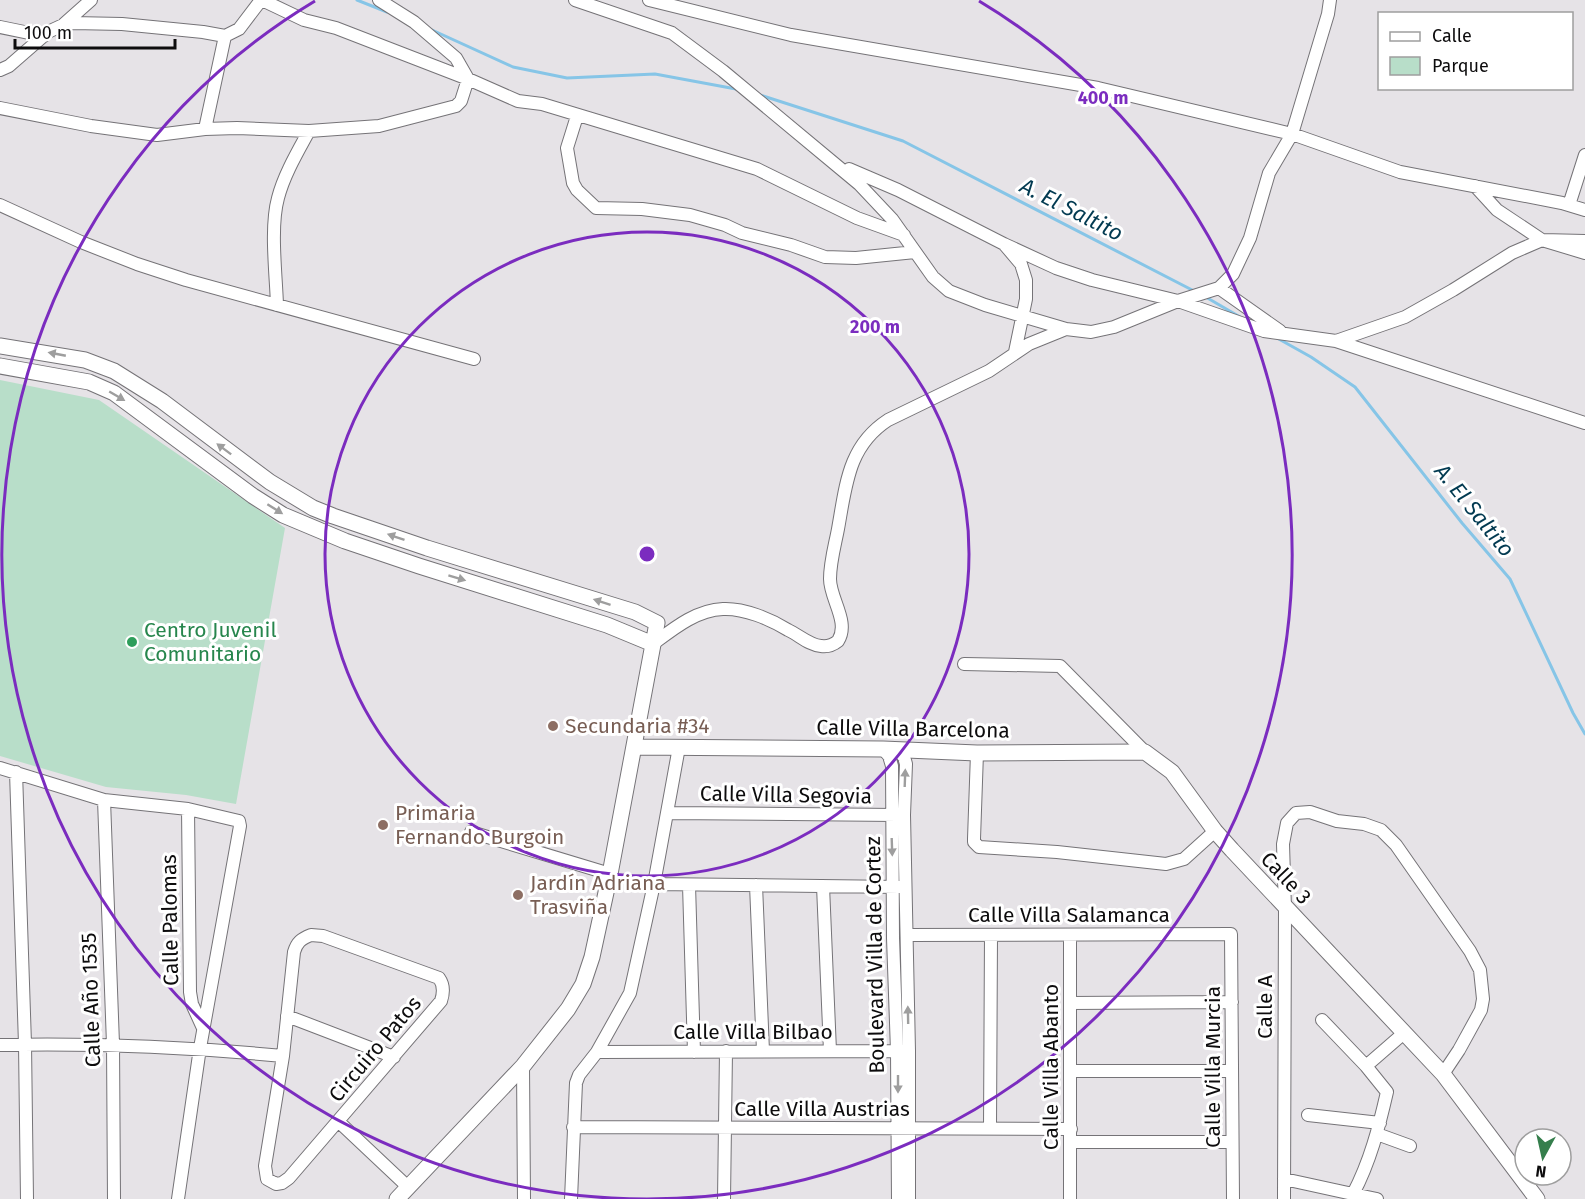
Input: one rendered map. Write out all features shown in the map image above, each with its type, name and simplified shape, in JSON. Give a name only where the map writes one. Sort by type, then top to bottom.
[{"type":"street","points":[[0,70],[9,66],[44,36],[63,25],[92,0]]},
{"type":"street","points":[[63,25],[122,24],[225,36],[239,29],[261,0],[304,20],[336,28],[468,79],[518,101],[542,104],[756,169],[857,218],[904,235]]},
{"type":"street","points":[[0,108],[91,126],[157,135],[205,129],[309,131],[379,126],[456,106],[461,101],[468,79],[456,58],[414,22],[379,0]]},
{"type":"street","points":[[575,0],[672,33],[723,71],[836,164],[877,201],[933,277],[949,291],[985,305],[1066,329],[1091,332],[1114,327],[1178,301],[1220,288],[1233,274],[1250,238],[1269,173],[1292,134],[1328,15],[1330,0]]},
{"type":"street","points":[[649,0],[791,35],[1098,88],[1292,134],[1400,172],[1585,210]]},
{"type":"street","points":[[0,27],[44,36]]},
{"type":"street","points":[[205,129],[225,36]]},
{"type":"street","points":[[577,116],[567,148],[573,183],[596,208],[642,209],[690,215],[825,257],[856,258],[915,252]]},
{"type":"street","points":[[277,304],[275,228],[278,199],[289,169],[309,131]]},
{"type":"street","points":[[1569,205],[1585,155]]},
{"type":"street","points":[[836,164],[898,190],[1004,244],[1065,271],[1178,301],[1264,331],[1336,341],[1585,423]]},
{"type":"street","points":[[1475,186],[1497,210],[1542,240],[1585,253]]},
{"type":"street","points":[[0,205],[81,242],[137,264],[474,359]]},
{"type":"street","points":[[1336,341],[1405,317],[1512,253],[1542,240],[1585,241]]},
{"type":"street","points":[[1004,244],[1021,264],[1026,280],[1026,299],[1014,352]]},
{"type":"street","points":[[1220,288],[1281,332]]},
{"type":"street","points":[[653,644],[679,624],[709,612],[732,609],[767,620],[813,644],[828,646],[838,641],[842,630],[830,580],[847,476],[854,458],[874,429],[911,407],[989,371],[1014,352],[1066,329]]},
{"type":"street","points":[[0,346],[85,360],[114,371],[162,401],[203,434],[270,482],[314,508],[427,548],[624,609],[657,623],[679,624]]},
{"type":"street","points":[[0,366],[89,382],[114,393],[253,496],[283,515],[345,541],[607,625],[653,644]]},
{"type":"street","points":[[189,449],[203,434]]},
{"type":"street","points":[[419,566],[427,548]]},
{"type":"street","points":[[397,1199],[523,1066],[568,1009],[583,984],[592,957],[610,874],[657,623]]},
{"type":"street","name":"Calle 3","points":[[964,664],[1060,666],[1146,752],[1172,772],[1215,831],[1285,909],[1443,1074],[1537,1199]]},
{"type":"street","name":"Calle Villa Barcelona","points":[[634,747],[890,749],[977,753],[1146,752]]},
{"type":"street","points":[[571,1199],[576,1083],[579,1075],[597,1052],[630,993],[654,884],[679,747]]},
{"type":"street","name":"Boulevard Villa de Cortez","points":[[903,1051],[907,935],[899,887],[891,815],[890,749],[904,757],[906,764],[899,887],[904,1128],[909,1199]]},
{"type":"street","points":[[977,753],[974,842],[979,847],[1058,852],[1166,864],[1184,859],[1215,831]]},
{"type":"street","points":[[0,768],[104,800],[188,808],[239,821],[240,826],[203,1029],[178,1199]]},
{"type":"street","points":[[16,772],[25,1044],[27,1199]]},
{"type":"street","name":"Calle Año 1535","points":[[104,800],[113,1044],[114,1199]]},
{"type":"street","name":"Calle Palomas","points":[[188,808],[190,992],[192,1004],[203,1029]]},
{"type":"street","name":"Calle A","points":[[1284,1199],[1285,909],[1283,844],[1287,823],[1296,813],[1310,812],[1337,821],[1364,824],[1381,830],[1396,845],[1470,951],[1480,970],[1483,999],[1481,1010],[1443,1074]]},
{"type":"street","name":"Calle Villa Segovia","points":[[668,813],[904,815]]},
{"type":"street","points":[[471,832],[610,874]]},
{"type":"street","points":[[654,884],[899,887]]},
{"type":"street","points":[[689,885],[694,1052]]},
{"type":"street","points":[[756,885],[763,1052]]},
{"type":"street","points":[[823,886],[830,1051]]},
{"type":"street","name":"Calle Villa Salamanca","points":[[907,935],[1231,934]]},
{"type":"street","name":"Calle Villa Murcia","points":[[1231,934],[1233,1199]]},
{"type":"street","name":"Circuiro Patos","points":[[312,935],[322,936],[439,978],[443,989],[441,1001],[289,1178],[276,1184],[270,1182],[265,1166],[282,1056],[294,952],[297,944],[303,938],[312,935]]},
{"type":"street","points":[[990,935],[990,1128]]},
{"type":"street","name":"Calle Villa Abanto","points":[[1070,935],[1070,1199]]},
{"type":"street","points":[[1070,1003],[1232,1002]]},
{"type":"street","points":[[287,1016],[394,1057]]},
{"type":"street","points":[[1322,1020],[1366,1066],[1387,1092],[1362,1179],[1353,1196]]},
{"type":"street","points":[[1366,1066],[1404,1034]]},
{"type":"street","points":[[0,1045],[113,1044],[200,1048],[282,1056]]},
{"type":"street","points":[[724,1199],[726,1051]]},
{"type":"street","name":"Calle Villa Bilbao","points":[[597,1052],[903,1051]]},
{"type":"street","points":[[523,1066],[524,1199]]},
{"type":"street","points":[[1071,1071],[1232,1071]]},
{"type":"street","points":[[1308,1115],[1378,1129],[1410,1146]]},
{"type":"street","points":[[339,1122],[408,1187]]},
{"type":"street","name":"Calle Villa Austrias","points":[[573,1127],[1071,1129]]},
{"type":"street","name":"Boulevard Villa de Cortez","points":[[898,1199],[904,1128]]},
{"type":"street","points":[[1071,1142],[1232,1142]]},
{"type":"street","points":[[1284,1179],[1353,1196],[1377,1199]]},
{"type":"green space","name":"Centro Juvenil Comunitario","points":[[0,380],[99,400],[285,528],[236,804],[186,795],[106,787],[0,756]]},
{"type":"waterway","name":"A. El Saltito","points":[[357,0],[387,12]]},
{"type":"waterway","name":"A. El Saltito","points":[[432,30],[513,67],[567,78],[655,74],[736,89]]},
{"type":"waterway","name":"A. El Saltito","points":[[760,95],[903,141],[1196,292]]},
{"type":"waterway","name":"A. El Saltito","points":[[1204,296],[1240,317]]},
{"type":"waterway","name":"A. El Saltito","points":[[1277,338],[1311,357],[1355,387],[1462,523],[1510,579],[1585,734]]},
{"type":"place","name":"Centro Juvenil Comunitario","points":[[132,642]]},
{"type":"place","name":"Secundaria #34","points":[[553,726]]},
{"type":"place","name":"Primaria Fernando Burgoin","points":[[383,825]]},
{"type":"place","name":"Jardín Adriana Trasviña","points":[[518,895]]}]
